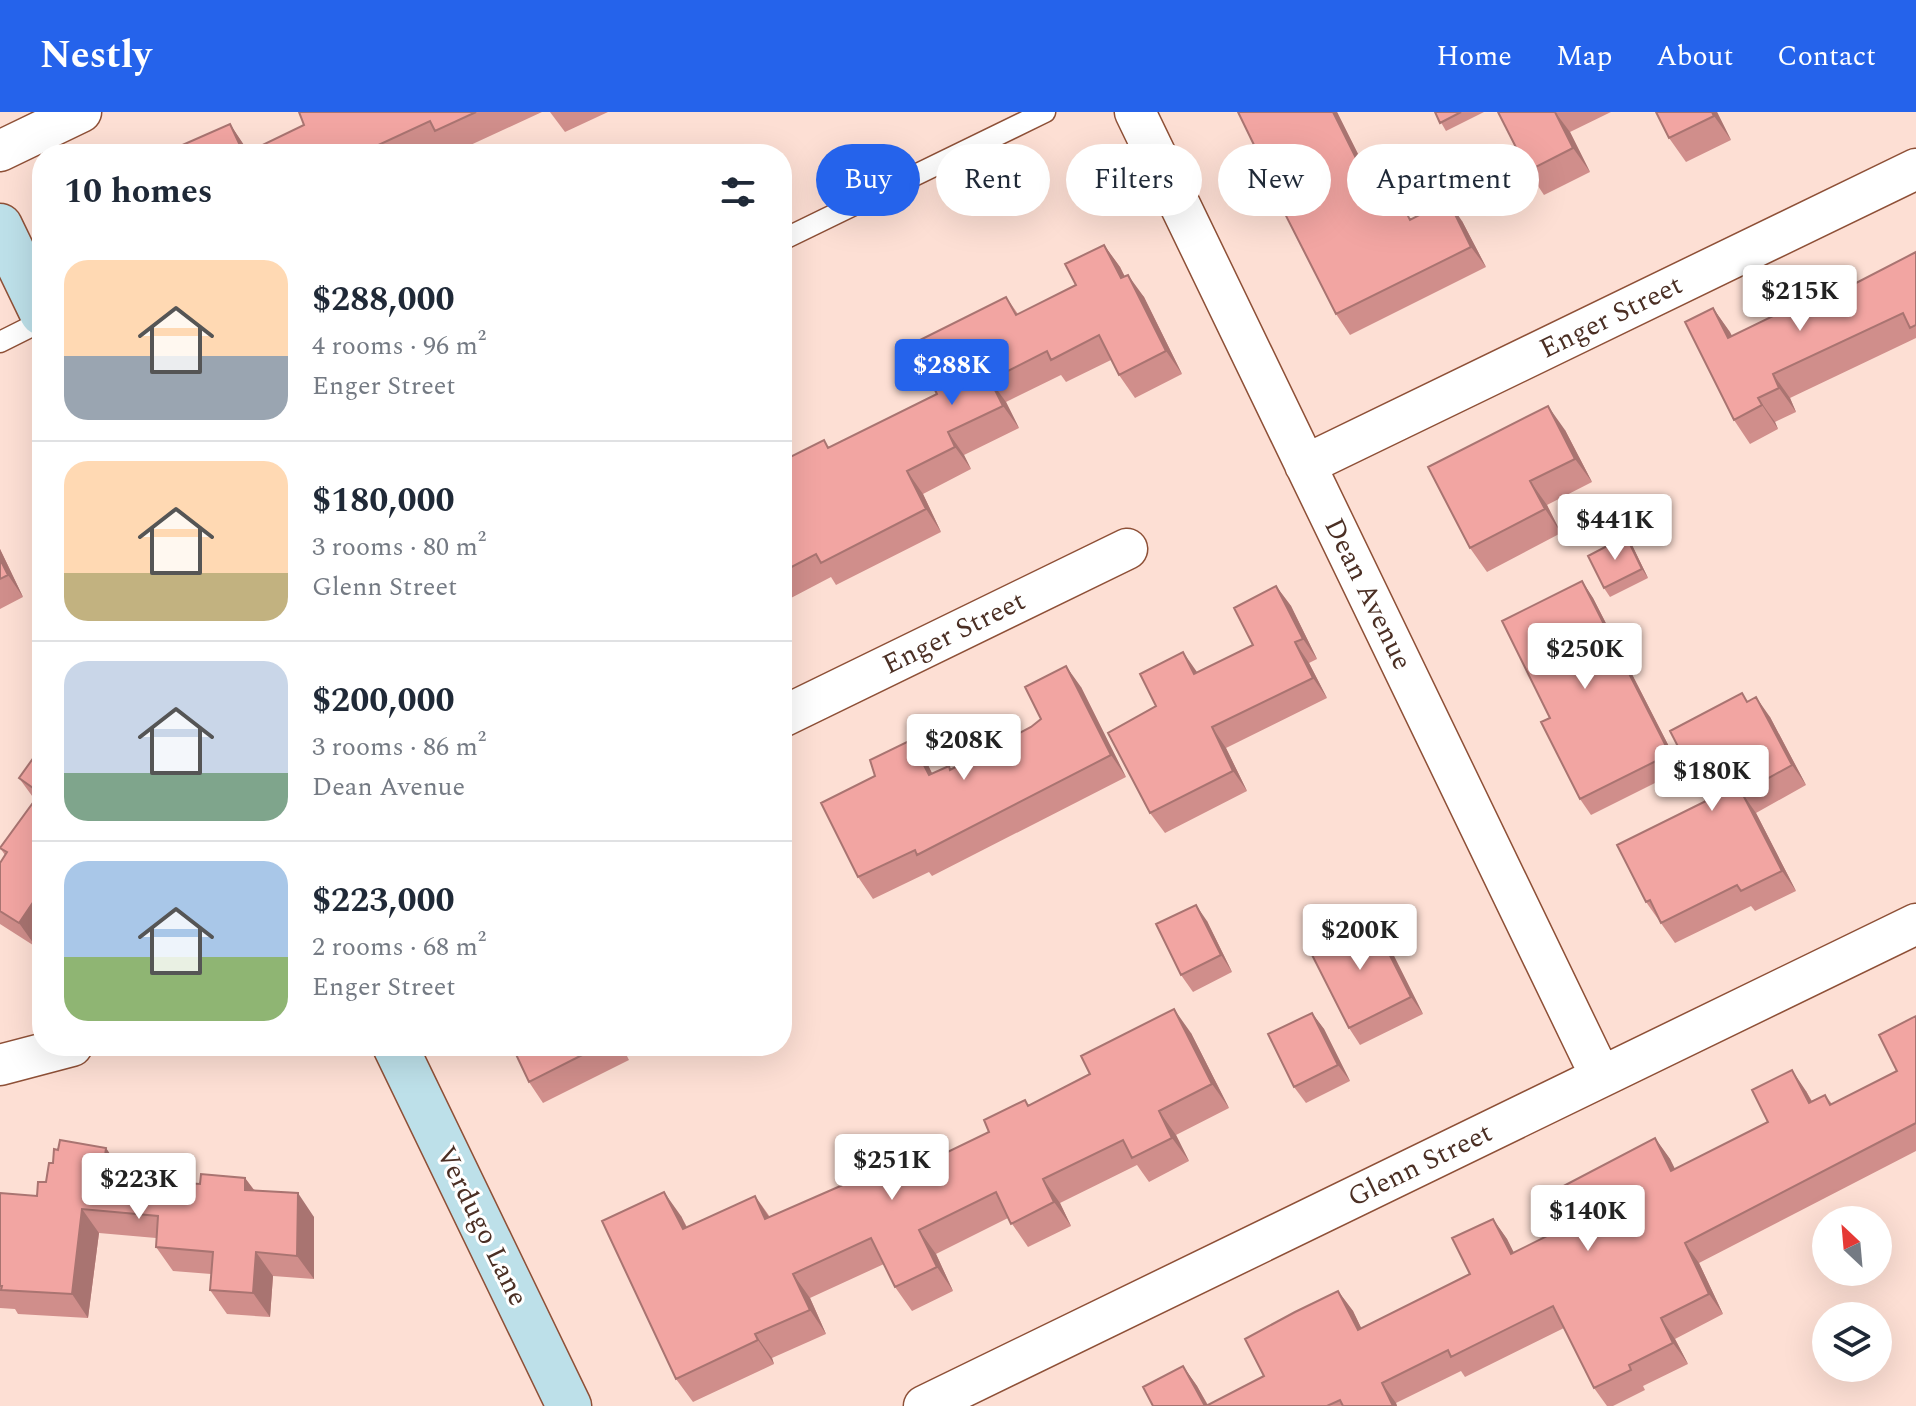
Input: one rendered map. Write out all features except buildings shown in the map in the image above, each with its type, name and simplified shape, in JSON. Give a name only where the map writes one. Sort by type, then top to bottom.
[{"type":"street","points":[[0,151],[81,112]]},
{"type":"street","name":"Dean Avenue","points":[[1135,112],[1601,1077]]},
{"type":"street","name":"Enger Street","points":[[1305,465],[1916,169]]},
{"type":"street","points":[[0,226],[32,292]]},
{"type":"street","name":"Enger Street","points":[[792,712],[1127,549]]},
{"type":"street","name":"Glenn Street","points":[[924,1406],[1916,924]]},
{"type":"street","points":[[0,1065],[34,1056]]},
{"type":"street","name":"Verdugo Lane","points":[[400,1056],[569,1406]]},
{"type":"lane","points":[[792,235],[1045,112]]},
{"type":"lane","points":[[0,342],[32,326]]}]
